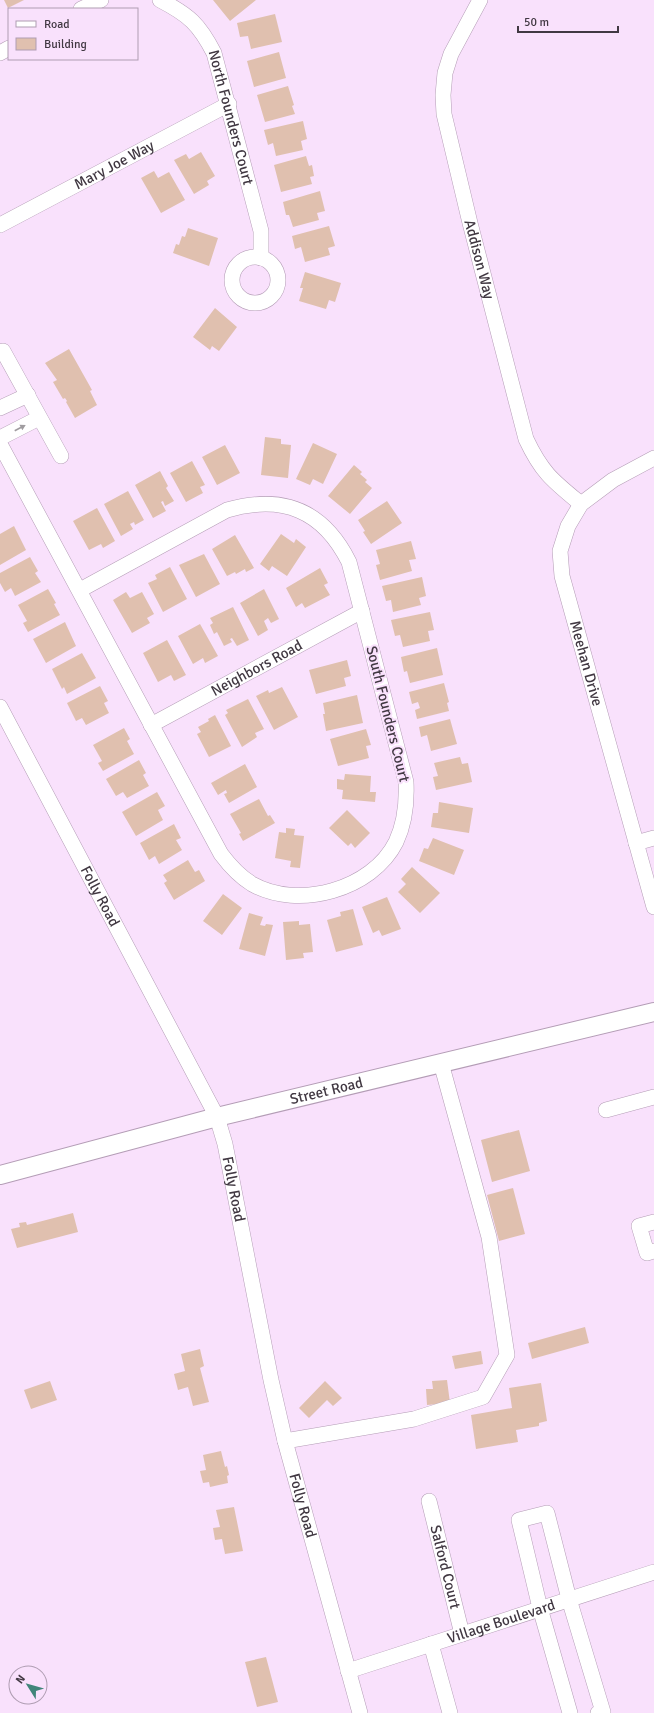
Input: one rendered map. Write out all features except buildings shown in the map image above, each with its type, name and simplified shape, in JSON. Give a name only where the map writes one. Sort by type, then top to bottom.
[{"type":"main road","name":"Street Road","points":[[0,1175],[217,1117],[654,1012]]},
{"type":"street","points":[[83,8],[101,0]]},
{"type":"street","name":"North Founders Court","points":[[160,0],[191,18],[202,30],[214,53],[229,104],[261,231],[261,258]]},
{"type":"street","name":"Addison Way","points":[[480,0],[451,54],[445,73],[443,95],[444,114],[470,223],[526,439],[542,469],[552,480],[581,504]]},
{"type":"street","name":"Mary Joe Way","points":[[0,225],[229,104]]},
{"type":"street","points":[[3,350],[61,456]]},
{"type":"street","points":[[0,408],[28,394]]},
{"type":"street","points":[[0,438],[40,418]]},
{"type":"street","name":"South Founders Court","points":[[0,444],[221,854],[237,873],[252,884],[269,891],[287,895],[306,895],[333,891],[352,884],[364,877],[388,853],[396,842],[403,823],[407,803],[406,782],[349,562],[340,545],[324,526],[308,515],[290,507],[278,504],[258,503],[246,505],[227,510],[80,590]]},
{"type":"street","name":"Meehan Drive","points":[[654,458],[613,480],[581,504],[568,526],[560,551],[562,576],[654,907]]},
{"type":"street","name":"Neighbors Road","points":[[151,724],[362,611]]},
{"type":"street","name":"Folly Road","points":[[0,706],[217,1117],[225,1144],[271,1380],[285,1441],[360,1713]]},
{"type":"street","points":[[636,843],[654,838]]},
{"type":"street","points":[[285,1441],[414,1419],[483,1397],[508,1355],[489,1237],[441,1063]]},
{"type":"street","points":[[606,1110],[654,1097]]},
{"type":"street","points":[[654,1222],[639,1226],[647,1253],[654,1251]]},
{"type":"street","name":"Salford Court","points":[[429,1501],[462,1634]]},
{"type":"street","points":[[570,1713],[540,1608],[519,1520],[547,1513],[569,1599],[603,1712],[598,1713]]},
{"type":"street","name":"Village Boulevard","points":[[348,1670],[654,1572]]},
{"type":"street","points":[[431,1644],[450,1713]]}]
